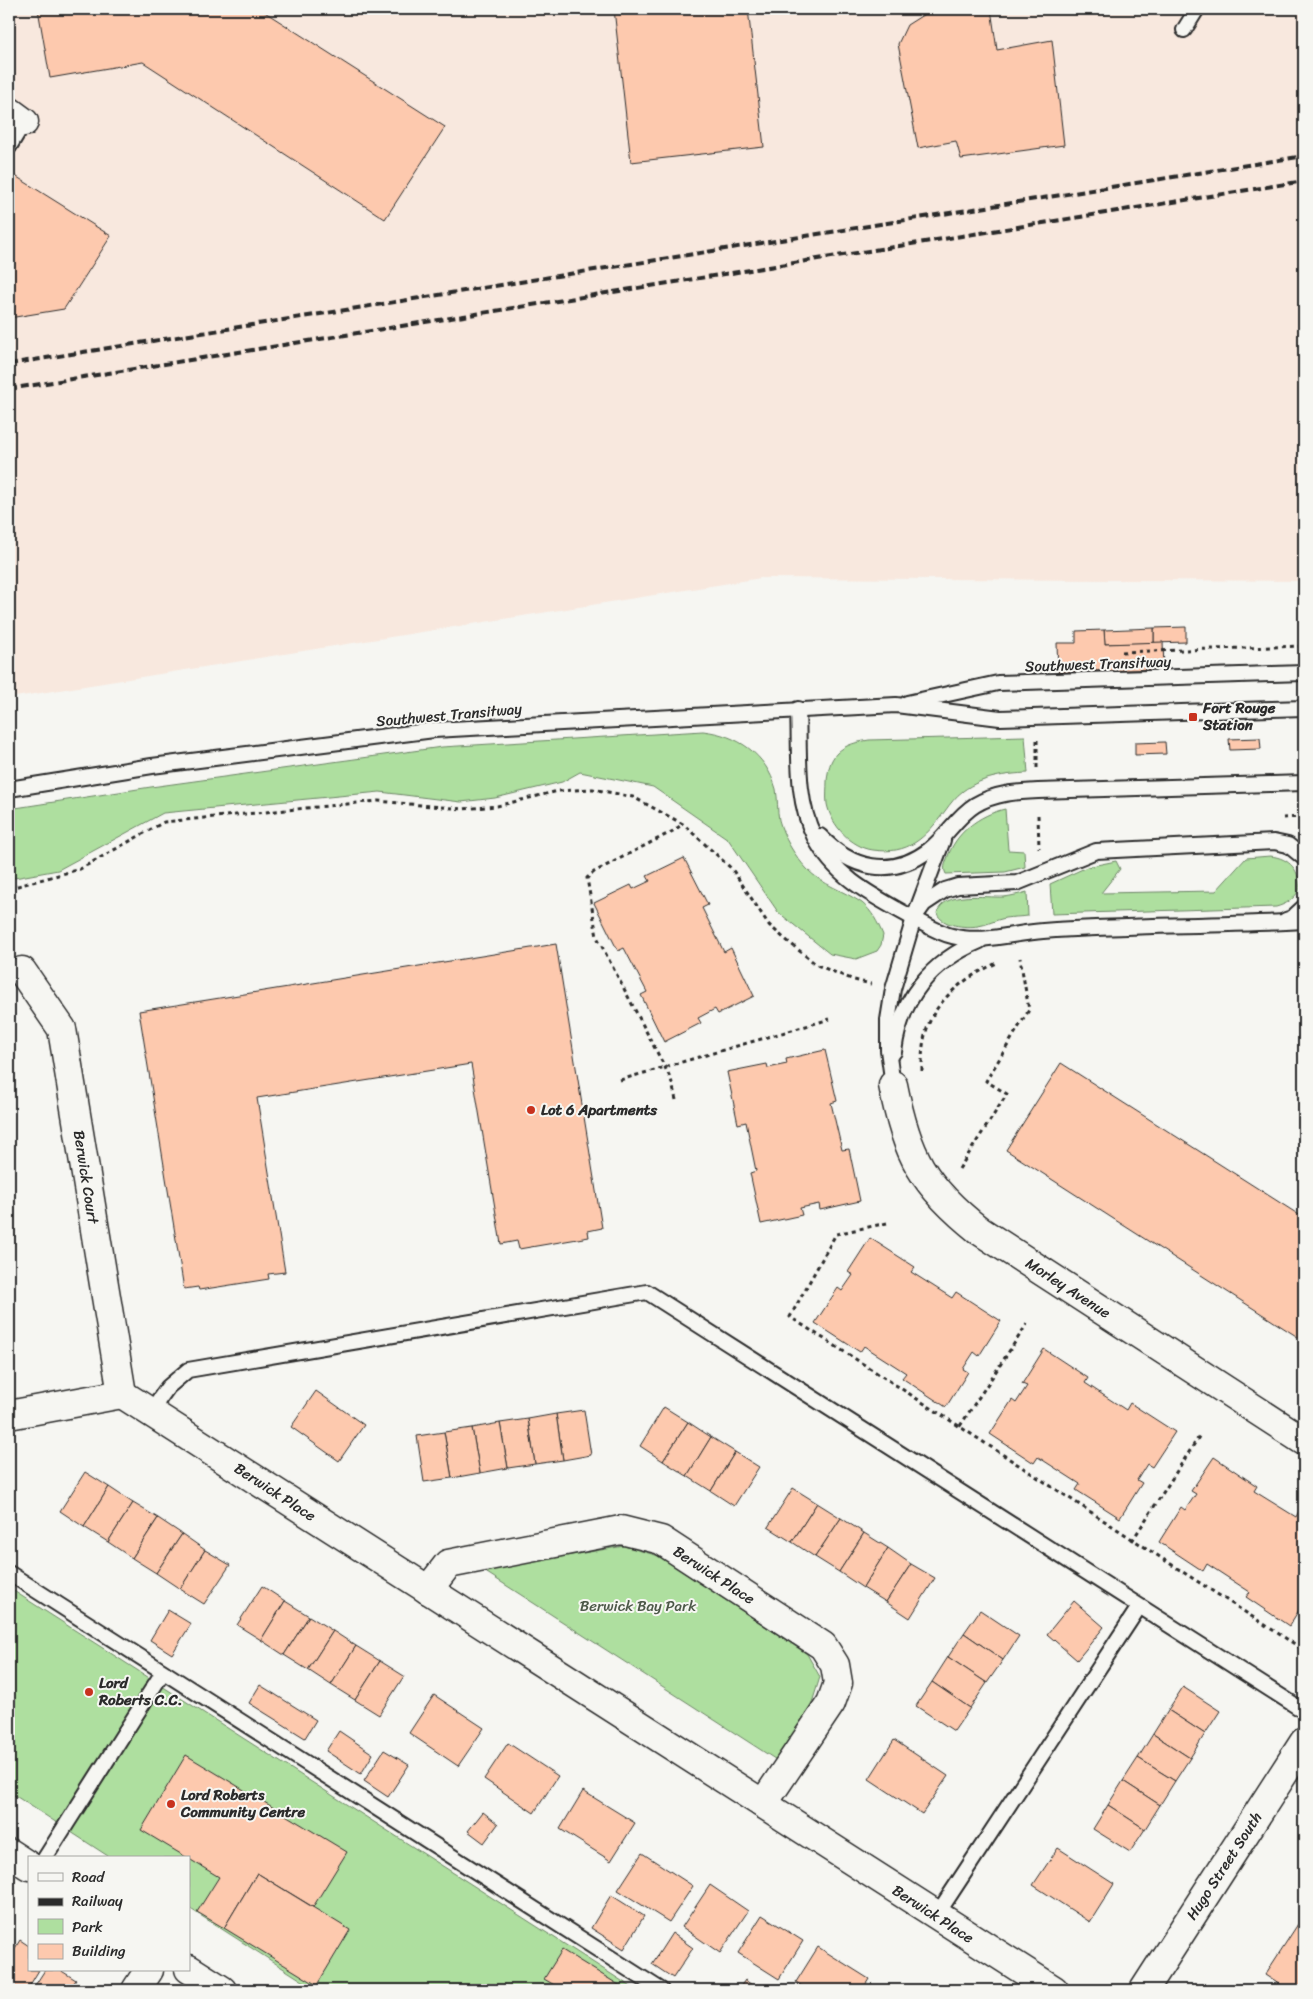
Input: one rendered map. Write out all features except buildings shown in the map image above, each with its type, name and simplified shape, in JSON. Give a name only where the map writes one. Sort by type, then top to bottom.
[{"type":"street","name":"Berwick Court","points":[[16,971],[62,1029],[122,1394]]},
{"type":"street","name":"Morley Avenue","points":[[893,1085],[908,1143],[916,1160],[938,1194],[957,1213],[980,1231],[1304,1441]]},
{"type":"street","name":"Berwick Place","points":[[122,1394],[1054,1990]]},
{"type":"street","points":[[9,1415],[122,1394]]},
{"type":"street","name":"Berwick Place","points":[[428,1590],[448,1564],[621,1530],[661,1540],[823,1646],[835,1664],[838,1683],[831,1703],[763,1804]]},
{"type":"street","name":"Hugo Street South","points":[[1144,1990],[1304,1742]]},
{"type":"street","points":[[9,1853],[28,1865]]},
{"type":"street","points":[[190,1970],[222,1990]]},
{"type":"street","points":[[136,1990],[148,1972]]},
{"type":"lane","points":[[1184,30],[1197,9]]},
{"type":"lane","points":[[9,147],[17,116]]},
{"type":"lane","name":"Southwest Transitway","points":[[896,706],[998,683],[1304,673]]},
{"type":"lane","name":"Southwest Transitway","points":[[9,789],[152,766],[434,730],[798,709],[896,706],[1000,718],[1304,708]]},
{"type":"lane","points":[[798,709],[802,798],[814,836],[827,858],[844,876],[864,892],[952,936],[971,939],[1042,931],[1304,921]]},
{"type":"lane","points":[[807,817],[816,832],[829,846],[855,862],[872,867],[895,865],[916,858],[930,849],[974,806],[989,798],[1018,792],[1304,783]]},
{"type":"lane","points":[[893,1085],[888,1050],[888,1020],[893,989],[914,918],[940,846],[950,829]]},
{"type":"lane","points":[[914,918],[924,904],[945,890],[958,886],[1017,883],[1096,851],[1274,842],[1288,845],[1304,858]]},
{"type":"lane","points":[[1278,922],[1292,918],[1304,907]]},
{"type":"lane","points":[[893,1085],[894,1049],[902,1017],[911,997],[926,976],[960,949],[1003,935]]},
{"type":"lane","points":[[150,1412],[168,1387],[188,1370],[647,1292],[1304,1712]]},
{"type":"lane","points":[[9,1573],[661,1990]]},
{"type":"lane","points":[[936,1916],[1139,1606]]},
{"type":"lane","points":[[46,1856],[163,1672]]},
{"type":"path","points":[[1120,652],[1304,646]]},
{"type":"path","points":[[9,886],[14,887],[80,869],[164,822],[378,801],[463,809],[497,806],[558,791],[593,789],[633,797],[683,824],[732,869],[769,925],[817,964]]},
{"type":"path","points":[[676,1100],[675,1090],[665,1067],[597,936],[587,878],[594,872],[683,824]]},
{"type":"path","points":[[1012,960],[1028,957]]},
{"type":"path","points":[[959,1169],[1007,1094],[986,1081],[1029,1010],[1020,958]]},
{"type":"path","points":[[921,1073],[926,1032],[935,1011],[964,982],[977,973],[1004,962]]},
{"type":"path","points":[[620,1080],[830,1019]]},
{"type":"path","points":[[954,1162],[966,1176]]},
{"type":"path","points":[[887,1223],[836,1234],[790,1317],[960,1426],[1132,1541],[1304,1650]]},
{"type":"path","points":[[960,1426],[1027,1324]]},
{"type":"path","points":[[1132,1541],[1200,1435]]},
{"type":"shaded area","points":[[9,9],[1304,9],[1304,581],[761,578],[9,698]]},
{"type":"green space","points":[[703,731],[716,733],[739,742],[758,756],[776,789],[779,820],[790,846],[802,864],[813,875],[862,903],[869,910],[883,935],[881,945],[877,951],[856,959],[830,954],[778,912],[728,839],[653,787],[580,772],[562,782],[495,798],[461,802],[380,792],[163,813],[58,870],[9,879],[9,809],[151,787],[442,747]]},
{"type":"green space","points":[[1025,736],[1028,773],[994,777],[970,786],[956,798],[923,837],[906,847],[886,851],[865,848],[843,834],[829,812],[827,804],[827,777],[833,759],[844,747],[869,740]]},
{"type":"green space","points":[[1005,809],[1008,850],[1024,851],[1025,867],[1005,872],[946,874],[944,868],[947,859],[962,833],[977,821]]},
{"type":"green space","points":[[1270,856],[1283,859],[1293,867],[1299,884],[1299,891],[1294,897],[1276,907],[1052,914],[1050,884],[1087,867],[1116,861],[1120,869],[1101,893],[1216,891],[1246,858]]},
{"type":"green space","points":[[1027,892],[1028,916],[1005,918],[967,927],[943,921],[937,913],[941,906],[956,898],[976,896],[1004,897]]},
{"type":"green space","name":"Berwick Bay Park","points":[[624,1546],[659,1556],[807,1654],[820,1677],[811,1706],[778,1761],[487,1573],[496,1568]]},
{"type":"green space","name":"Lord Roberts C.C.","points":[[9,1588],[636,1990],[317,1990],[190,1909],[190,1856],[108,1856],[14,1795],[9,1802]]},
{"type":"railway","points":[[9,364],[1304,156]]},
{"type":"railway","points":[[9,389],[1304,181]]},
{"type":"place","name":"Fort Rouge Station","points":[[1193,717]]},
{"type":"place","name":"Lot 6 Apartments","points":[[531,1110]]},
{"type":"place","name":"Lord Roberts C.C.","points":[[89,1692]]},
{"type":"place","name":"Lord Roberts Community Centre","points":[[171,1804]]}]
